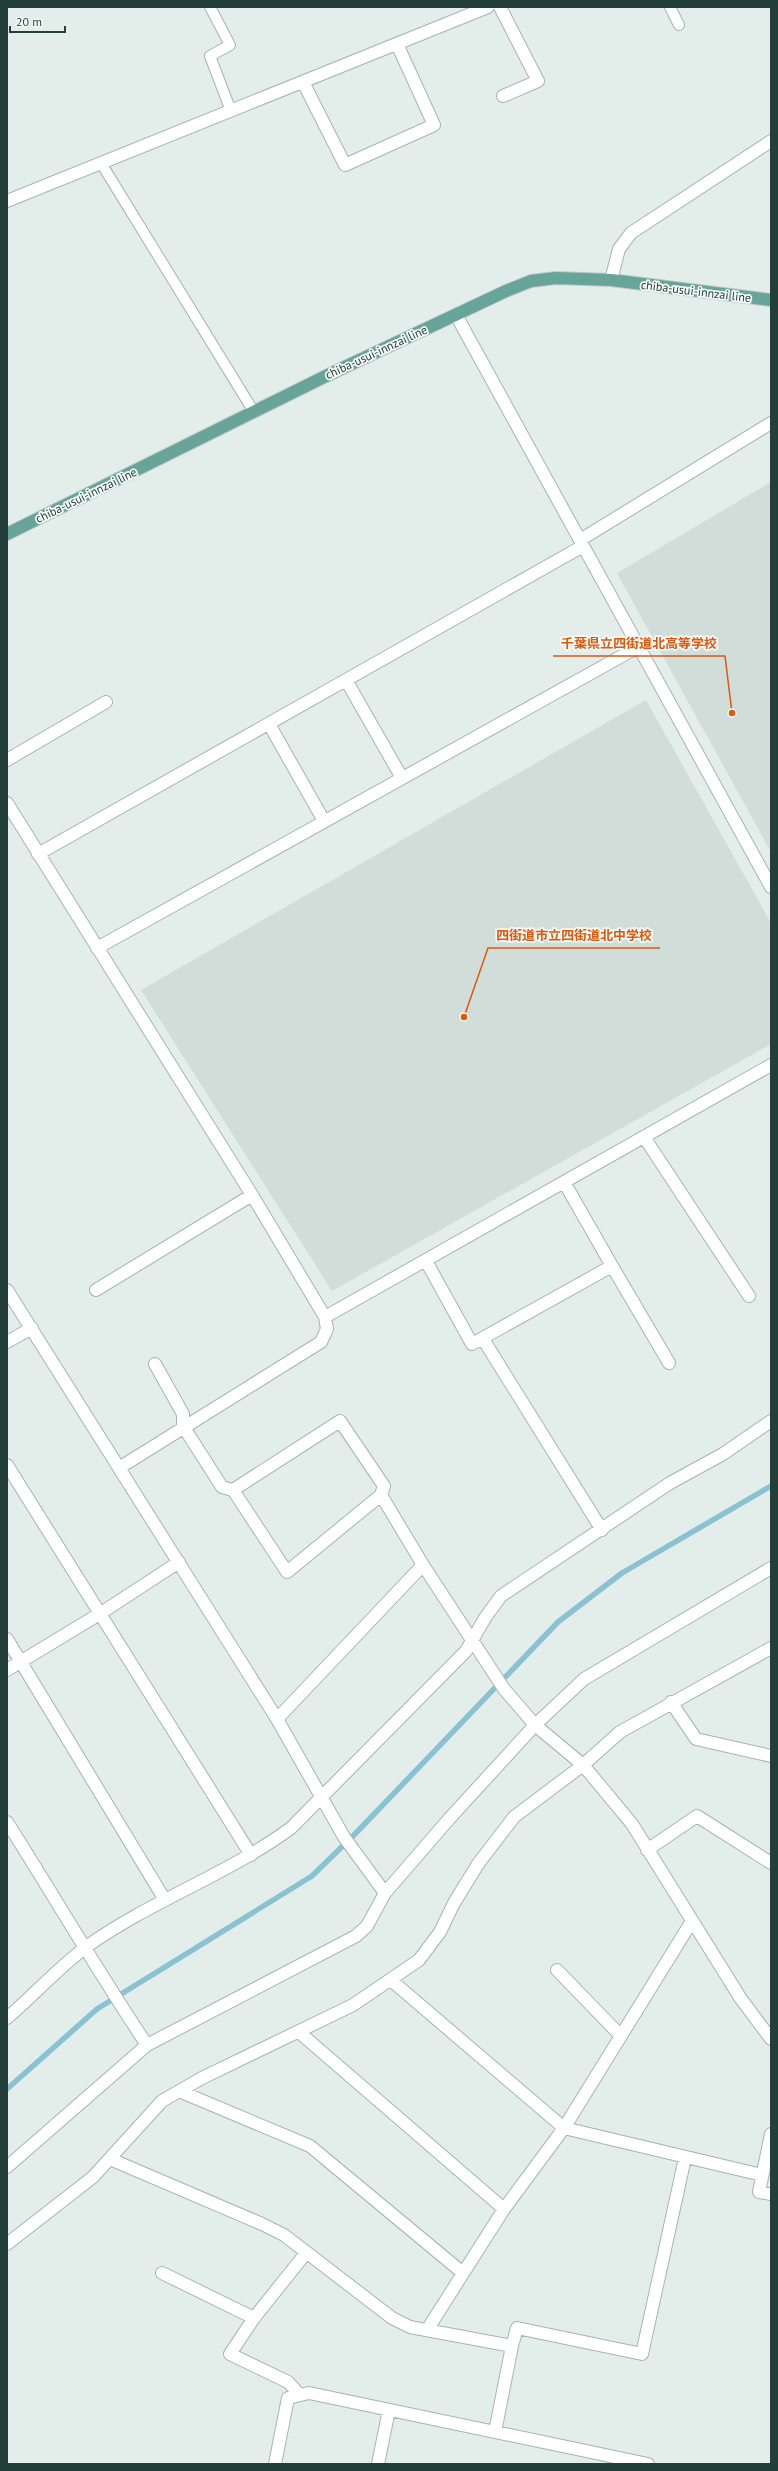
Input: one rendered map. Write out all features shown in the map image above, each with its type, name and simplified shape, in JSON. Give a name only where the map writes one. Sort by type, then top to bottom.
[{"type":"main road","name":"chiba-usui-innzai line","points":[[7,534],[254,412],[456,315],[531,281],[556,278],[611,280],[771,300]]},
{"type":"street","points":[[500,7],[538,81],[503,96]]},
{"type":"street","points":[[7,201],[483,8]]},
{"type":"street","points":[[302,82],[345,166],[434,125],[397,44]]},
{"type":"street","points":[[611,280],[619,249],[631,233],[771,141]]},
{"type":"street","points":[[456,315],[771,887]]},
{"type":"street","points":[[38,854],[346,680],[581,543],[771,423]]},
{"type":"street","points":[[97,948],[638,646]]},
{"type":"street","points":[[346,680],[402,778]]},
{"type":"street","points":[[7,760],[106,702]]},
{"type":"street","points":[[269,724],[324,821]]},
{"type":"street","points":[[7,803],[252,1195],[325,1317],[326,1329],[321,1342],[183,1426],[119,1468]]},
{"type":"street","points":[[325,1317],[771,1065]]},
{"type":"street","points":[[644,1137],[749,1296]]},
{"type":"street","points":[[564,1182],[669,1363]]},
{"type":"street","points":[[96,1290],[252,1195]]},
{"type":"street","points":[[426,1261],[472,1344],[612,1266]]},
{"type":"street","points":[[7,1290],[277,1719],[321,1799],[352,1850],[385,1893]]},
{"type":"street","points":[[7,1342],[32,1328]]},
{"type":"street","points":[[483,1339],[602,1530]]},
{"type":"street","points":[[156,1364],[183,1414],[183,1426],[222,1487],[233,1490],[287,1572],[381,1495],[384,1486],[340,1421],[233,1490]]},
{"type":"street","points":[[9,2012],[86,1947],[165,1900],[251,1855],[290,1828],[321,1799],[460,1657],[501,1596],[602,1530],[670,1483],[723,1454],[771,1421]]},
{"type":"street","points":[[7,1465],[251,1855]]},
{"type":"street","points":[[381,1495],[422,1565],[473,1639],[504,1689],[535,1725],[583,1765],[632,1824],[741,1999],[771,2039]]},
{"type":"street","points":[[7,1670],[101,1614],[179,1562]]},
{"type":"street","points":[[277,1719],[422,1565]]},
{"type":"street","points":[[7,2167],[147,2045],[356,1936],[367,1926],[385,1893],[535,1725],[584,1679],[771,1568]]},
{"type":"street","points":[[7,1639],[22,1661],[165,1900]]},
{"type":"street","points":[[7,2244],[93,2177],[162,2101],[179,2091],[353,2006],[392,1981],[419,1960],[440,1932],[454,1903],[478,1864],[514,1817],[583,1765],[620,1732],[671,1702],[771,1648]]},
{"type":"street","points":[[671,1702],[696,1739],[771,1756]]},
{"type":"street","points":[[648,1850],[696,1816],[771,1863]]},
{"type":"street","points":[[7,1822],[86,1947],[114,1997],[147,2045]]},
{"type":"street","points":[[428,2330],[504,2209],[564,2128],[620,2035],[692,1921]]},
{"type":"street","points":[[557,1970],[620,2035]]},
{"type":"street","points":[[392,1981],[564,2128],[685,2158],[762,2175]]},
{"type":"street","points":[[300,2033],[504,2209]]},
{"type":"street","points":[[179,2091],[310,2146],[463,2273]]},
{"type":"street","points":[[771,2134],[759,2192],[771,2194]]},
{"type":"street","points":[[495,2432],[517,2328],[642,2354],[685,2158]]},
{"type":"street","points":[[110,2159],[262,2224],[284,2235],[392,2318],[410,2327],[512,2346]]},
{"type":"street","points":[[300,2395],[288,2382],[230,2354],[254,2318],[306,2253]]},
{"type":"street","points":[[162,2273],[254,2318]]},
{"type":"street","points":[[275,2464],[288,2398],[309,2393],[648,2464]]},
{"type":"street","points":[[378,2464],[388,2410]]},
{"type":"lane","points":[[210,7],[230,45],[210,56],[231,111]]},
{"type":"lane","points":[[670,7],[679,25]]},
{"type":"lane","points":[[101,163],[254,412]]},
{"type":"shaded area","points":[[771,482],[771,852],[617,573]]},
{"type":"shaded area","points":[[646,700],[771,923],[771,1044],[332,1291],[141,990]]},
{"type":"waterway","points":[[7,2089],[97,2009],[312,1876],[356,1833],[558,1622],[622,1573],[771,1486]]},
{"type":"place","name":"千葉県立四街道北高等学校","points":[[732,713]]},
{"type":"place","name":"四街道市立四街道北中学校","points":[[464,1017]]}]
